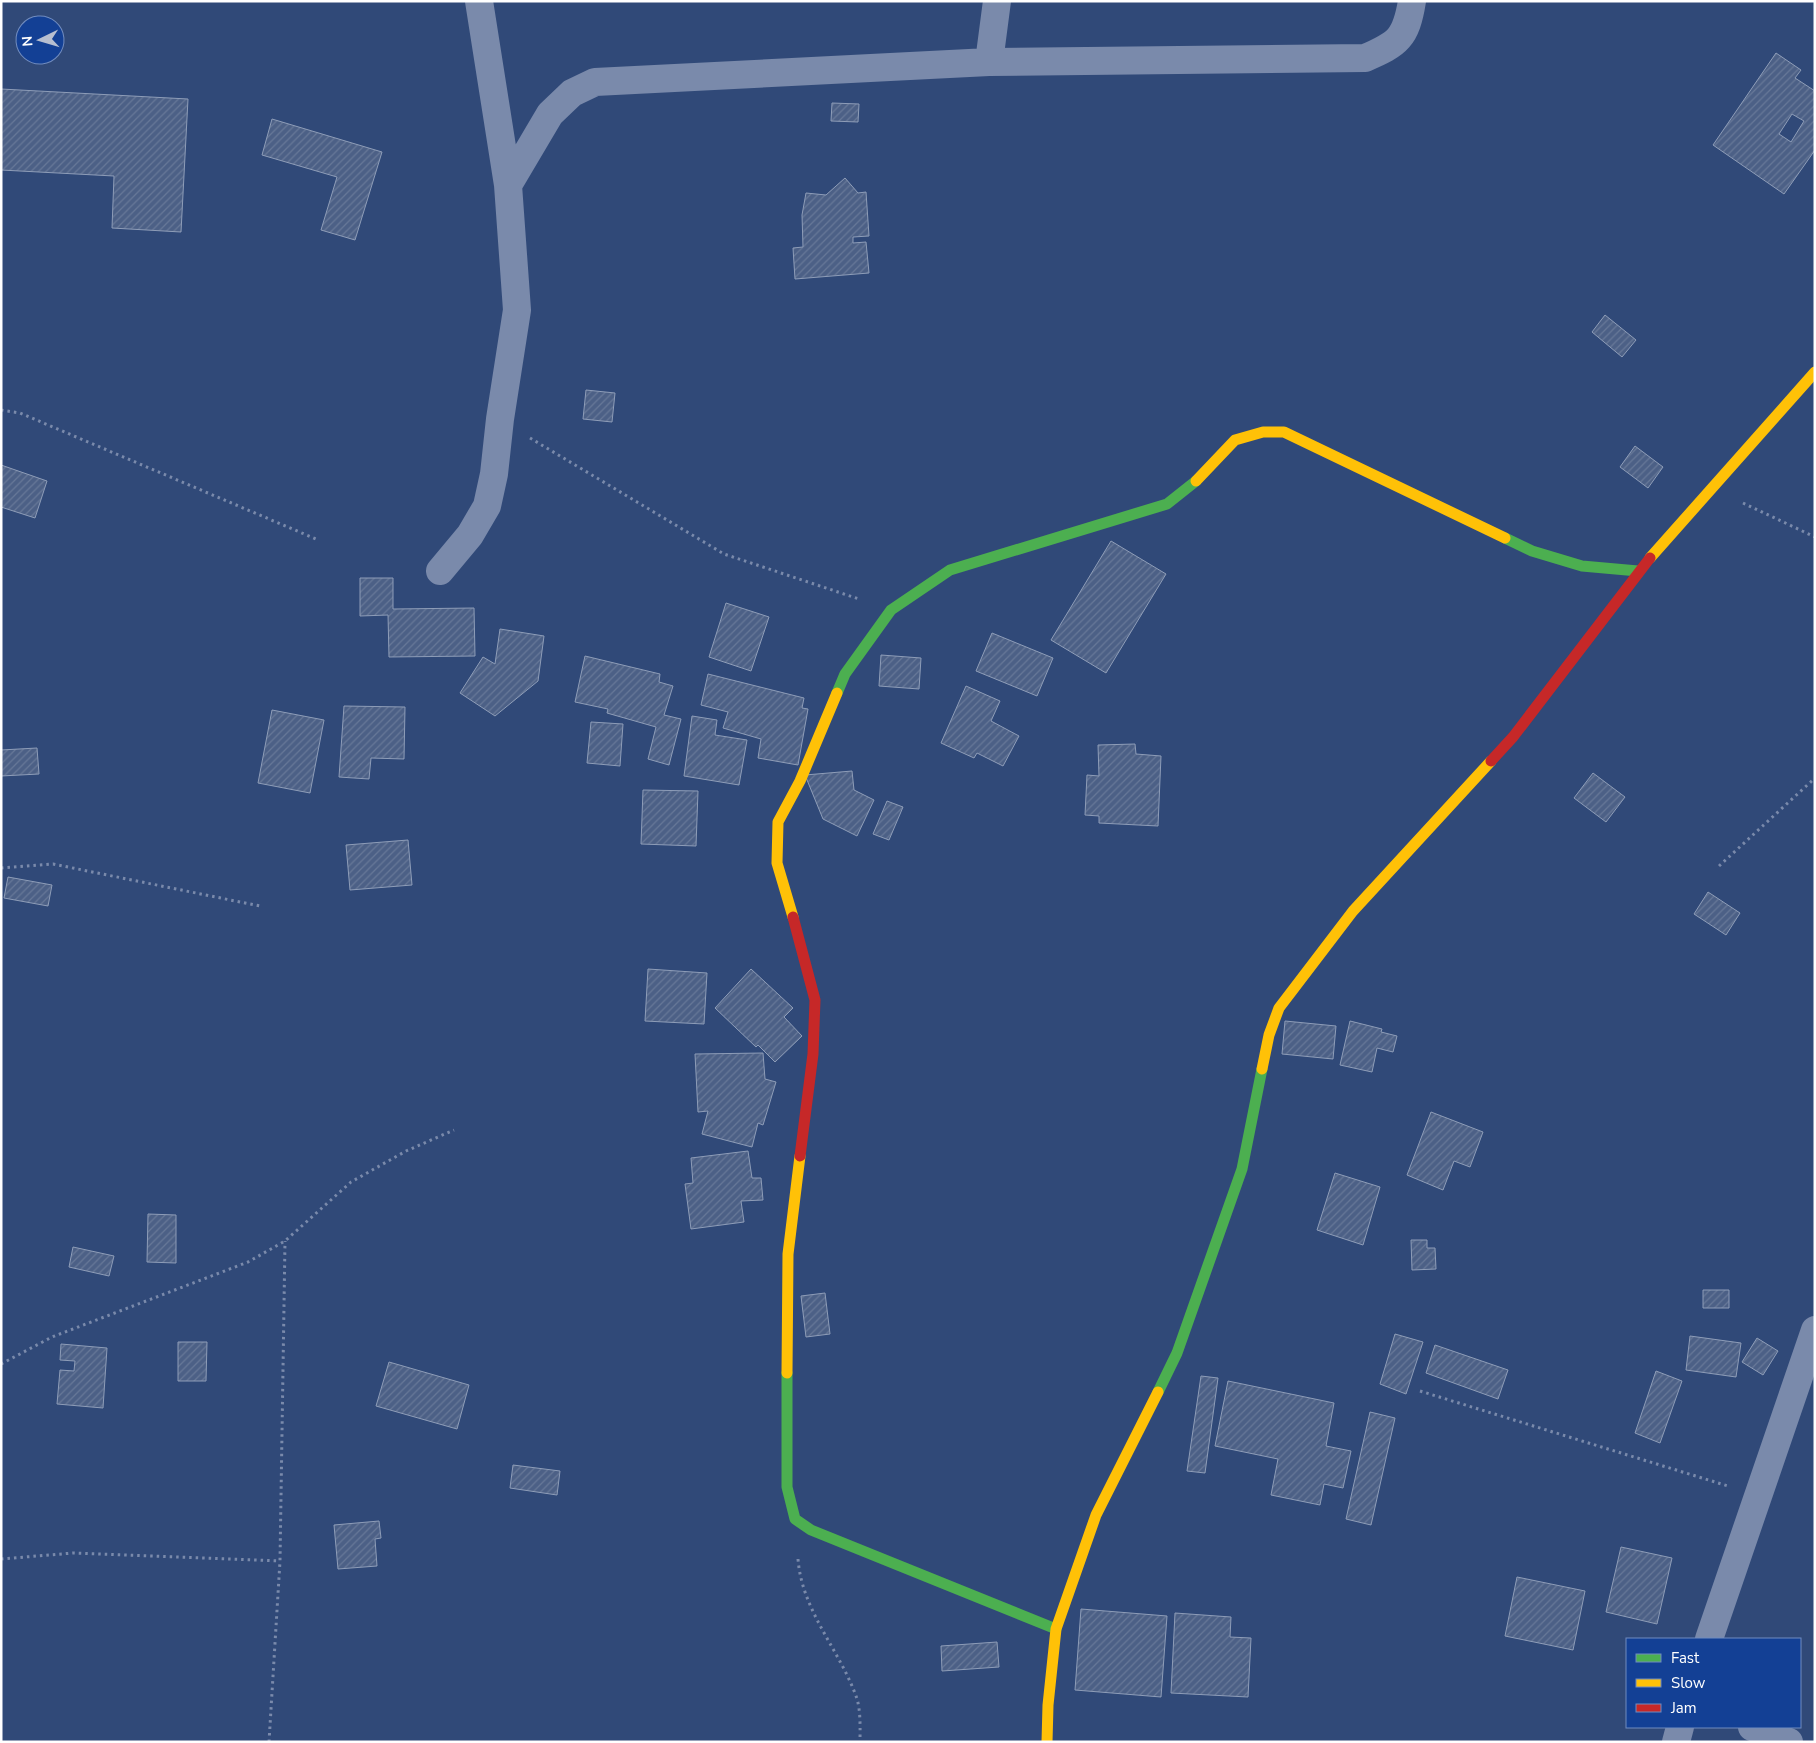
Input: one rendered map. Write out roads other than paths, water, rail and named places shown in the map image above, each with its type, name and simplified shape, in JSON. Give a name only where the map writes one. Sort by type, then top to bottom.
[{"type":"street","points":[[440,571],[470,535],[487,506],[494,474],[500,420],[517,310],[508,184],[479,1]]},
{"type":"street","points":[[989,62],[997,1]]},
{"type":"street","points":[[508,184],[550,114],[572,93],[595,82],[989,62],[1365,58],[1392,46],[1408,24],[1412,1]]},
{"type":"street","points":[[1047,1742],[1048,1705],[1056,1629],[1096,1515],[1177,1353],[1242,1169],[1269,1036],[1280,1008],[1353,911],[1513,737],[1638,571],[1812,377]]},
{"type":"street","points":[[1056,1629],[811,1530],[795,1519],[787,1487],[788,1254],[813,1054],[815,1000],[806,957],[777,863],[778,822],[800,781],[845,674],[891,610],[950,570],[1167,504],[1191,486],[1235,440],[1263,432],[1284,432],[1532,551],[1582,566],[1638,571]]},
{"type":"street","points":[[1709,1638],[1815,1330]]},
{"type":"street","points":[[1676,1742],[1680,1728]]},
{"type":"street","points":[[1754,1728],[1789,1742]]}]
